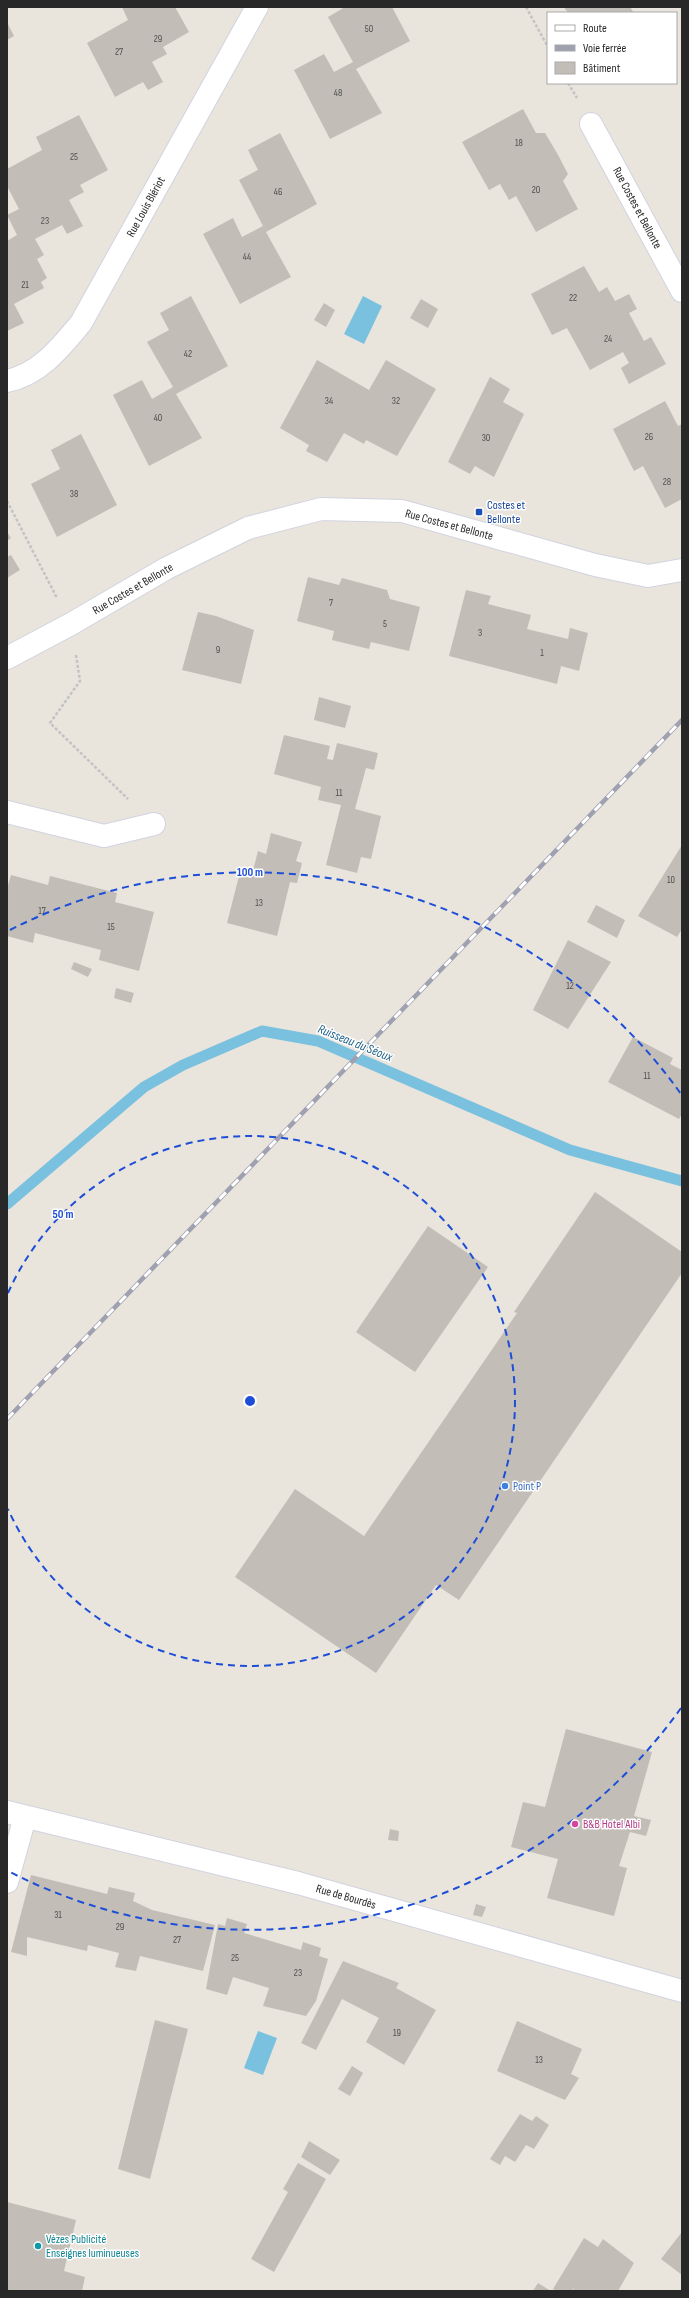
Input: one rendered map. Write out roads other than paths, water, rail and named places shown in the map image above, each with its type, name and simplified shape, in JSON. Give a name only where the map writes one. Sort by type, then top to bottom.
[{"type":"street","name":"Rue Louis Blériot","points":[[7,381],[24,378],[56,354],[81,323],[257,7]]},
{"type":"street","name":"Rue Costes et Bellonte","points":[[591,124],[682,291]]},
{"type":"street","name":"Rue Costes et Bellonte","points":[[7,658],[71,624],[167,568],[248,528],[321,509],[402,511],[595,565],[648,576],[682,570]]},
{"type":"street","points":[[7,812],[104,836],[154,824]]},
{"type":"street","points":[[7,1882],[16,1814]]},
{"type":"street","name":"Rue de Bourdès","points":[[16,1814],[298,1883],[682,1991]]},
{"type":"water","points":[[363,296],[382,306],[364,344],[344,334]]},
{"type":"water","points":[[258,2031],[277,2038],[263,2075],[244,2068]]},
{"type":"waterway","name":"Ruisseau du Séoux","points":[[7,1204],[144,1087],[183,1065],[262,1031],[318,1041],[570,1150],[682,1181]]},
{"type":"railway","points":[[7,1419],[682,720]]},
{"type":"place","name":"Costes et Bellonte","points":[[479,512]]},
{"type":"place","name":"Point P","points":[[505,1486]]},
{"type":"place","name":"B&B Hotel Albi","points":[[575,1824]]},
{"type":"place","name":"Vézes Publicité Enseignes luminueuses","points":[[38,2246]]}]
